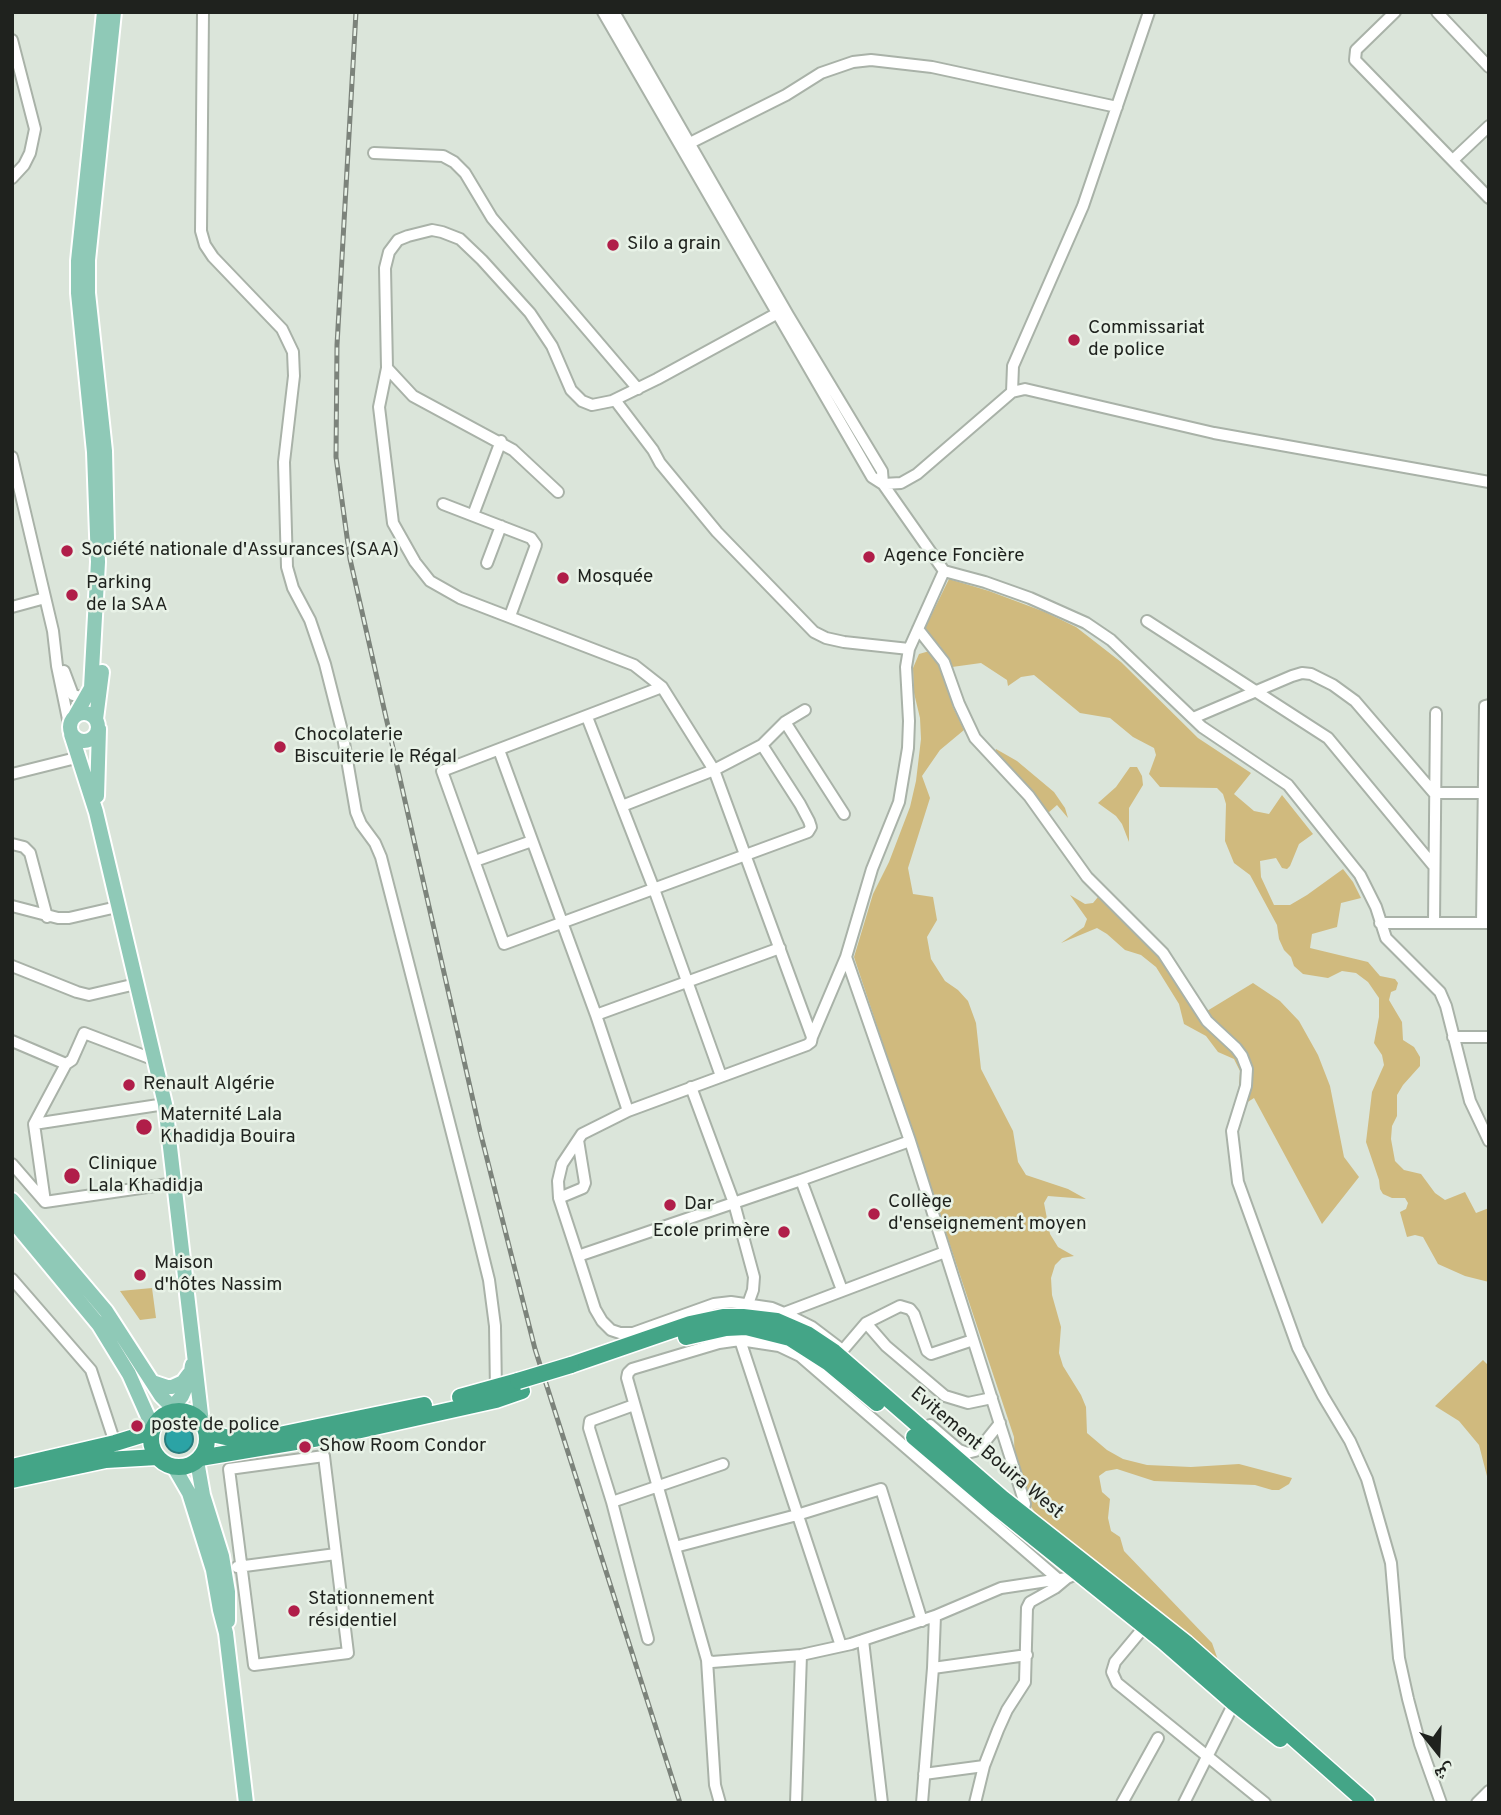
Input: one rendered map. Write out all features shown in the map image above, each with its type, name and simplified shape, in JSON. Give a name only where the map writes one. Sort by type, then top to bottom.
[{"type":"highway","name":"Evitement Bouira West","points":[[573,1370],[621,1340],[716,1318],[763,1318],[792,1325],[834,1352],[999,1502]]},
{"type":"highway","name":"Evitement Bouira West","points":[[496,1394],[704,1332],[746,1327],[790,1338],[829,1363],[1021,1519],[1073,1574],[1145,1626],[1267,1728],[1346,1799]]},
{"type":"highway","points":[[496,1394],[226,1463],[199,1459],[182,1467],[174,1467],[157,1457],[151,1445],[152,1430],[156,1422],[174,1411],[193,1415],[204,1428],[230,1438],[279,1435],[445,1401],[496,1394]]},
{"type":"highway","points":[[199,1459],[206,1446],[204,1428]]},
{"type":"highway","points":[[12,1467],[115,1443],[152,1430]]},
{"type":"highway","points":[[12,1480],[106,1460],[157,1457]]},
{"type":"highway","name":"Evitement Bouira West","points":[[1073,1574],[1186,1643],[1367,1803]]},
{"type":"main road","points":[[96,812],[82,718],[91,688],[98,562],[97,506],[78,293],[78,261],[104,12]]},
{"type":"main road","points":[[114,12],[88,260],[88,293],[104,452],[107,512],[106,592],[82,718],[80,757],[96,812],[165,1104],[204,1428]]},
{"type":"main road","points":[[12,1200],[106,1311],[174,1411],[192,1367],[194,1346]]},
{"type":"main road","points":[[12,1220],[99,1325],[129,1374],[149,1414],[152,1430]]},
{"type":"main road","points":[[152,1382],[167,1387],[178,1385],[188,1376],[192,1367]]},
{"type":"main road","points":[[199,1459],[203,1495],[224,1569],[229,1609],[226,1633]]},
{"type":"main road","points":[[174,1467],[183,1479],[199,1521],[213,1570],[219,1610],[226,1633],[246,1803]]},
{"type":"street","points":[[202,12],[201,231],[205,245],[213,257],[282,329],[293,352],[294,376],[284,462],[287,567],[325,664],[342,731],[360,824],[375,843],[381,857],[474,1219],[489,1280],[495,1326],[496,1394]]},
{"type":"street","points":[[603,12],[872,477],[883,484],[944,571],[1030,598],[1086,622],[1111,640],[1212,734],[1288,785],[1360,875],[1392,946],[1440,992],[1470,1101],[1489,1142]]},
{"type":"street","points":[[614,12],[788,316],[882,471],[883,484]]},
{"type":"street","points":[[1012,392],[1013,366],[1083,206],[1149,12]]},
{"type":"street","points":[[1395,12],[1356,50],[1355,60],[1489,198]]},
{"type":"street","points":[[1437,12],[1489,67]]},
{"type":"street","points":[[12,40],[35,129],[30,153],[24,165],[12,178]]},
{"type":"street","points":[[690,143],[786,95],[821,74],[853,62],[871,60],[932,67],[1117,107]]},
{"type":"street","points":[[1453,160],[1489,126]]},
{"type":"street","points":[[374,153],[443,156],[454,162],[465,173],[492,218],[638,388]]},
{"type":"street","points":[[776,314],[615,400],[592,405],[577,397],[552,346],[530,313],[482,260],[460,239],[432,230],[398,240],[389,252],[385,268],[387,368],[379,407],[393,523],[430,581],[460,598],[634,665],[662,687],[714,770],[812,1037]]},
{"type":"street","points":[[387,368],[413,396],[501,441],[558,492]]},
{"type":"street","points":[[883,484],[901,483],[917,474],[1012,392],[1025,388],[1214,433],[1489,482]]},
{"type":"street","points":[[615,400],[660,463],[717,532],[814,632],[844,642],[909,649]]},
{"type":"street","points":[[473,515],[501,441]]},
{"type":"street","points":[[12,457],[53,631],[82,718]]},
{"type":"street","points":[[443,504],[531,538],[536,545],[510,616]]},
{"type":"street","points":[[487,563],[501,526]]},
{"type":"street","points":[[944,571],[909,649],[906,692],[909,721],[899,802],[872,869],[846,957],[811,1042],[628,1111],[593,1127],[578,1140],[562,1164],[558,1181],[559,1198],[595,1310],[621,1340],[633,1333],[714,1304],[748,1304],[785,1313],[812,1327],[843,1350],[959,1450],[967,1453],[975,1451],[1000,1423]]},
{"type":"street","points":[[12,607],[45,598]]},
{"type":"street","points":[[1147,621],[1328,738],[1433,865]]},
{"type":"street","points":[[918,629],[944,662],[975,738],[1029,796],[1087,877],[1163,953],[1207,1021],[1237,1048],[1242,1056],[1247,1069],[1246,1086],[1232,1131],[1238,1182],[1294,1338],[1312,1376],[1350,1441],[1367,1479],[1391,1563],[1399,1658],[1408,1699],[1420,1744],[1441,1803]]},
{"type":"street","points":[[53,631],[57,666],[82,718]]},
{"type":"street","points":[[1193,718],[1302,673],[1311,674],[1333,685],[1365,712],[1434,793],[1487,793]]},
{"type":"street","points":[[662,687],[442,771],[504,944],[808,832],[811,827],[800,804],[762,745]]},
{"type":"street","points":[[1380,923],[1485,923],[1485,706],[1489,705]]},
{"type":"street","points":[[622,806],[714,770],[762,745],[785,722],[805,710]]},
{"type":"street","points":[[1434,923],[1436,713]]},
{"type":"street","points":[[587,717],[654,889],[721,1076]]},
{"type":"street","points":[[785,722],[844,814]]},
{"type":"street","points":[[499,750],[596,1015],[628,1111]]},
{"type":"street","points":[[13,770],[80,757]]},
{"type":"street","points":[[475,862],[532,841]]},
{"type":"street","points":[[12,844],[30,853],[47,917]]},
{"type":"street","points":[[12,906],[47,917],[69,918],[117,907]]},
{"type":"street","points":[[596,1015],[780,948]]},
{"type":"street","points":[[846,957],[910,1141],[1000,1423],[1024,1504],[1021,1519]]},
{"type":"street","points":[[12,966],[89,995],[136,984]]},
{"type":"street","points":[[45,1202],[34,1124],[66,1064],[72,1060],[84,1033],[155,1060]]},
{"type":"street","points":[[1453,1037],[1489,1037]]},
{"type":"street","points":[[12,1041],[66,1064]]},
{"type":"street","points":[[691,1087],[734,1203],[754,1277],[748,1304]]},
{"type":"street","points":[[34,1124],[165,1104]]},
{"type":"street","points":[[559,1198],[583,1188],[585,1183],[578,1140]]},
{"type":"street","points":[[578,1256],[910,1141]]},
{"type":"street","points":[[12,1164],[45,1202]]},
{"type":"street","points":[[801,1180],[842,1290]]},
{"type":"street","points":[[45,1202],[175,1183]]},
{"type":"street","points":[[785,1313],[945,1252]]},
{"type":"street","points":[[13,1282],[91,1370],[115,1443]]},
{"type":"street","points":[[843,1350],[866,1323],[904,1306],[914,1314],[927,1351],[931,1354],[973,1340]]},
{"type":"street","points":[[866,1323],[886,1346],[945,1396],[968,1403],[992,1398]]},
{"type":"street","points":[[740,1340],[841,1646]]},
{"type":"street","points":[[720,1803],[715,1785],[706,1660],[626,1378],[632,1369],[719,1342],[740,1340],[779,1346],[800,1356],[1073,1574]]},
{"type":"street","points":[[634,1405],[590,1421],[589,1428],[612,1502],[648,1639]]},
{"type":"street","points":[[324,1456],[336,1554],[348,1653],[254,1665],[226,1463],[324,1456]]},
{"type":"street","points":[[612,1502],[723,1464]]},
{"type":"street","points":[[675,1547],[797,1515],[881,1489],[922,1621]]},
{"type":"street","points":[[999,1502],[1019,1489]]},
{"type":"street","points":[[224,1569],[336,1554]]},
{"type":"street","points":[[706,1660],[712,1662],[801,1655],[841,1646],[922,1621],[1001,1588],[1073,1574]]},
{"type":"street","points":[[975,1803],[984,1766],[1007,1710],[1025,1682],[1027,1608],[1030,1602],[1073,1574]]},
{"type":"street","points":[[922,1803],[935,1616]]},
{"type":"street","points":[[1145,1626],[1115,1661],[1112,1672],[1117,1683],[1265,1803]]},
{"type":"street","points":[[863,1640],[882,1803]]},
{"type":"street","points":[[796,1803],[801,1655]]},
{"type":"street","points":[[933,1668],[1027,1655]]},
{"type":"street","points":[[1184,1803],[1234,1703]]},
{"type":"street","points":[[1122,1803],[1158,1738]]},
{"type":"street","points":[[924,1774],[984,1766]]},
{"type":"street","points":[[1477,1803],[1489,1791]]},
{"type":"shaded area","points":[[949,579],[1045,612],[1076,627],[1121,662],[1198,738],[1251,773],[1234,794],[1254,811],[1269,814],[1282,795],[1313,834],[1299,844],[1287,869],[1282,868],[1276,858],[1260,861],[1261,877],[1274,905],[1290,905],[1343,869],[1353,882],[1361,898],[1341,903],[1337,927],[1312,934],[1310,948],[1368,962],[1380,976],[1395,979],[1398,983],[1389,1000],[1402,1022],[1403,1040],[1414,1047],[1420,1057],[1420,1066],[1397,1095],[1397,1116],[1392,1126],[1391,1139],[1395,1161],[1404,1170],[1421,1174],[1435,1193],[1445,1200],[1465,1192],[1476,1213],[1489,1208],[1489,1282],[1465,1276],[1438,1264],[1423,1237],[1407,1237],[1400,1212],[1406,1209],[1408,1203],[1405,1198],[1392,1198],[1383,1194],[1380,1189],[1366,1142],[1372,1092],[1384,1065],[1382,1055],[1374,1043],[1379,998],[1368,982],[1356,973],[1342,971],[1328,978],[1303,974],[1294,966],[1279,939],[1277,925],[1250,875],[1234,863],[1225,841],[1226,804],[1223,794],[1217,788],[1160,787],[1149,774],[1156,755],[1154,748],[1133,737],[1110,718],[1080,713],[1034,675],[1021,677],[1008,686],[1007,680],[981,663],[952,667],[940,646],[924,630]]},
{"type":"shaded area","points":[[933,650],[964,730],[940,750],[922,776],[930,798],[908,868],[913,894],[933,897],[937,920],[927,937],[931,959],[945,981],[968,1001],[976,1023],[981,1069],[1013,1131],[1018,1162],[1026,1175],[1068,1189],[1086,1199],[1048,1196],[1044,1203],[1050,1234],[1058,1247],[1074,1256],[1062,1258],[1055,1265],[1051,1278],[1052,1295],[1061,1327],[1059,1353],[1063,1366],[1086,1407],[1087,1433],[1123,1459],[1147,1465],[1191,1467],[1239,1464],[1292,1478],[1289,1484],[1279,1490],[1272,1490],[1255,1485],[1154,1481],[1117,1469],[1106,1471],[1099,1476],[1102,1492],[1110,1499],[1108,1518],[1111,1531],[1120,1537],[1124,1551],[1212,1643],[1218,1660],[1037,1516],[1024,1495],[1015,1470],[1014,1437],[854,957],[873,894],[889,862],[910,807],[921,739],[913,668],[919,654]]},
{"type":"shaded area","points":[[996,749],[1017,761],[1054,792],[1068,818],[1057,805],[1048,813],[995,752]]},
{"type":"shaded area","points":[[1130,767],[1137,767],[1143,785],[1129,808],[1129,842],[1116,816],[1098,803],[1116,787]]},
{"type":"shaded area","points":[[1070,895],[1085,904],[1093,903],[1098,897],[1103,901],[1121,905],[1163,945],[1207,1011],[1253,983],[1280,1001],[1299,1021],[1318,1055],[1330,1086],[1344,1157],[1359,1177],[1322,1224],[1254,1098],[1243,1105],[1238,1099],[1240,1071],[1234,1059],[1218,1052],[1206,1036],[1184,1024],[1179,1004],[1156,967],[1141,955],[1125,950],[1097,928],[1061,943],[1084,927],[1087,919]]},
{"type":"shaded area","points":[[152,1288],[156,1318],[140,1320],[120,1291]]},
{"type":"shaded area","points":[[1483,1360],[1489,1366],[1489,1484],[1479,1445],[1459,1421],[1435,1406]]},
{"type":"water","points":[[179,1425],[189,1429],[193,1439],[189,1449],[179,1453],[169,1449],[165,1439],[169,1429]]},
{"type":"railway","points":[[356,12],[337,345],[336,457],[350,559],[480,1131],[535,1349],[680,1803]]},
{"type":"place","name":"Silo a grain","points":[[613,245]]},
{"type":"place","name":"Commissariat de police","points":[[1074,340]]},
{"type":"place","name":"Société nationale d'Assurances (SAA)","points":[[67,551]]},
{"type":"place","name":"Agence Foncière","points":[[869,557]]},
{"type":"place","name":"Mosquée","points":[[563,578]]},
{"type":"place","name":"Parking de la SAA","points":[[72,595]]},
{"type":"place","name":"Chocolaterie Biscuiterie le Régal","points":[[280,747]]},
{"type":"place","name":"Renault Algérie","points":[[129,1085]]},
{"type":"place","name":"Maternité Lala Khadidja Bouira","points":[[144,1127]]},
{"type":"place","name":"Clinique Lala Khadidja","points":[[72,1176]]},
{"type":"place","name":"Dar","points":[[670,1205]]},
{"type":"place","name":"Collège d'enseignement moyen","points":[[874,1214]]},
{"type":"place","name":"Ecole primère","points":[[784,1232]]},
{"type":"place","name":"Maison d'hôtes Nassim","points":[[140,1275]]},
{"type":"place","name":"poste de police","points":[[137,1426]]},
{"type":"place","name":"Show Room Condor","points":[[305,1447]]},
{"type":"place","name":"Stationnement résidentiel","points":[[294,1611]]}]
